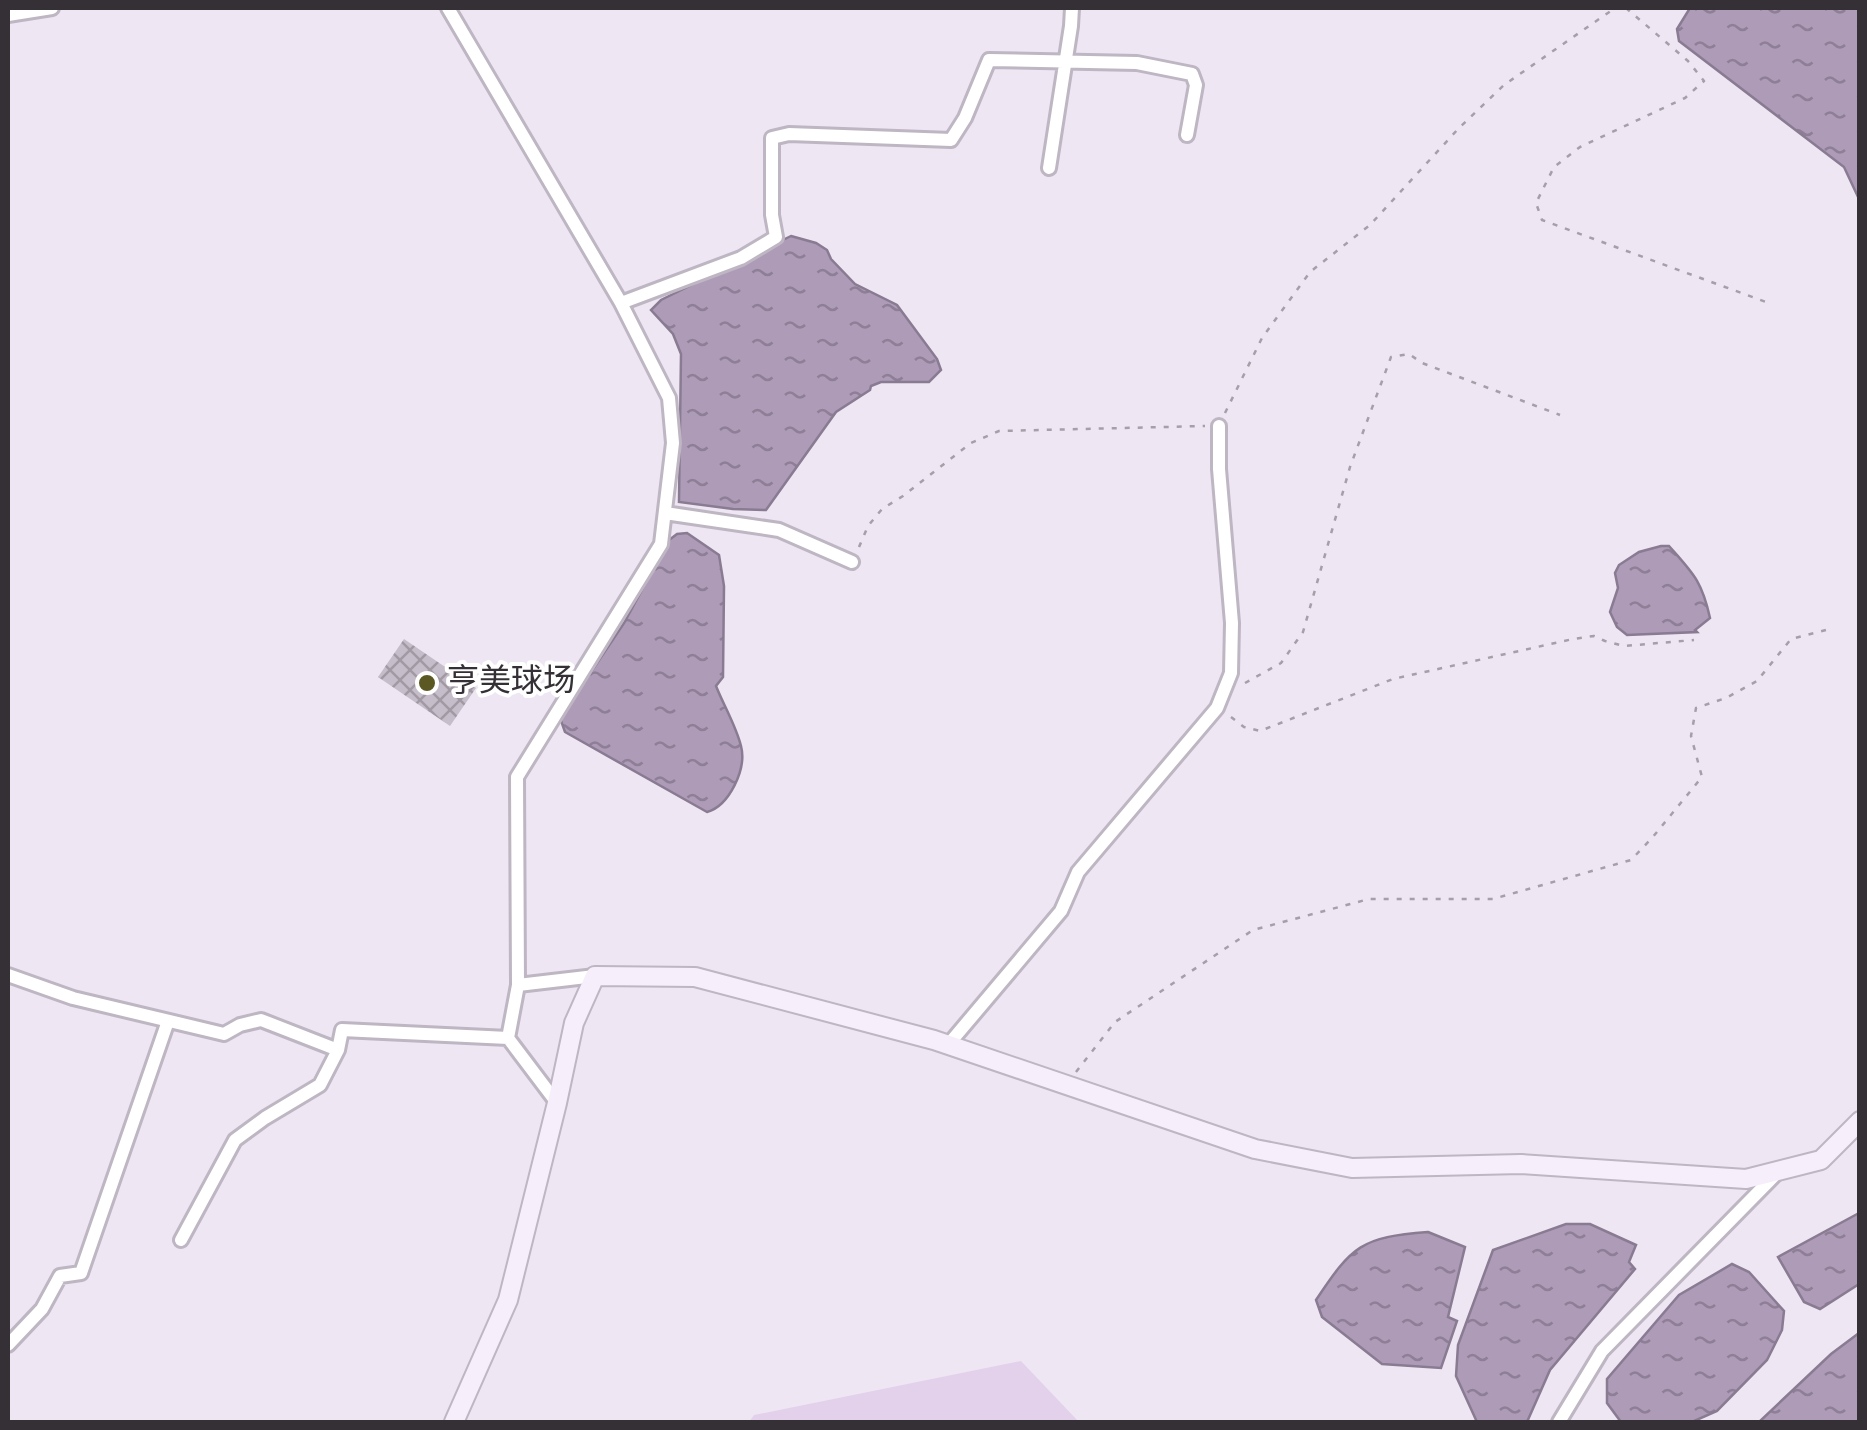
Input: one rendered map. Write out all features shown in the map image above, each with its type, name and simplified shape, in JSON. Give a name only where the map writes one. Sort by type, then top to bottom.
[{"type":"street","points":[[8,15],[52,8]]},
{"type":"street","points":[[448,8],[621,303],[668,398],[673,443],[661,544],[517,777],[518,985],[508,1038],[557,1103]]},
{"type":"street","points":[[1049,168],[1072,8]]},
{"type":"street","points":[[621,303],[741,258],[776,237],[772,215],[772,138],[789,134],[951,140],[990,60],[1137,63],[1192,74],[1196,86],[1187,134]]},
{"type":"street","points":[[948,1044],[1061,912],[1078,872],[1219,702],[1232,673],[1219,426]]},
{"type":"street","points":[[665,513],[779,530],[852,562]]},
{"type":"street","points":[[8,975],[73,998],[224,1034],[261,1020],[338,1050]]},
{"type":"street","points":[[518,985],[595,976],[695,977],[948,1044],[1255,1150],[1352,1168],[1521,1164],[1746,1180],[1821,1160],[1860,1120]]},
{"type":"street","points":[[462,1417],[508,1300],[574,1024],[595,976]]},
{"type":"street","points":[[8,1345],[42,1308],[60,1276],[81,1274],[168,1021]]},
{"type":"street","points":[[181,1240],[235,1140],[320,1085],[338,1050],[342,1030],[508,1038]]},
{"type":"street","points":[[1558,1422],[1602,1351],[1779,1171]]},
{"type":"path","points":[[852,562],[868,526],[882,509],[971,443],[999,431],[1219,426],[1262,338],[1310,272],[1370,225],[1504,85],[1615,8]]},
{"type":"path","points":[[1626,8],[1688,61],[1704,80],[1685,98],[1580,147],[1554,167],[1536,203],[1542,220],[1766,302]]},
{"type":"path","points":[[1560,415],[1409,354],[1391,358],[1350,467],[1303,632],[1281,663],[1219,702],[1244,728],[1260,731],[1393,680],[1574,639],[1594,636],[1624,646],[1694,640]]},
{"type":"path","points":[[1066,1085],[1115,1022],[1253,930],[1369,898],[1493,899],[1631,860],[1702,777],[1691,736],[1696,708],[1726,698],[1756,681],[1791,640],[1826,630]]},
{"type":"shaded area","points":[[1021,1361],[1079,1422],[749,1422],[754,1415]]},
{"type":"water","points":[[1690,8],[1859,8],[1859,199],[1844,167],[1679,41],[1677,29]]},
{"type":"water","points":[[791,236],[827,250],[855,284],[897,305],[941,370],[929,382],[881,382],[871,386],[836,412],[766,510],[679,502],[681,354],[673,334],[651,310],[661,300]]},
{"type":"water","points":[[687,533],[719,555],[724,586],[723,677],[716,686],[742,755],[739,775],[729,795],[707,812],[565,732],[560,718],[624,623],[669,540]]},
{"type":"water","points":[[1669,546],[1696,578],[1710,618],[1697,632],[1627,635],[1617,627],[1610,612],[1618,588],[1615,573],[1619,565],[1639,552]]},
{"type":"water","points":[[1859,1213],[1859,1284],[1820,1309],[1804,1302],[1778,1257]]},
{"type":"water","points":[[1566,1224],[1590,1224],[1636,1245],[1629,1262],[1635,1269],[1550,1370],[1527,1422],[1477,1422],[1456,1376],[1458,1345],[1493,1250]]},
{"type":"water","points":[[1428,1232],[1465,1247],[1448,1317],[1457,1321],[1441,1368],[1382,1364],[1322,1317],[1316,1300],[1339,1267],[1360,1248],[1387,1237]]},
{"type":"water","points":[[1732,1264],[1749,1272],[1784,1311],[1782,1330],[1767,1360],[1717,1411],[1692,1422],[1621,1422],[1607,1403],[1607,1379],[1679,1295]]},
{"type":"water","points":[[1859,1333],[1859,1422],[1759,1422],[1831,1354]]},
{"type":"building","name":"亨美球场","points":[[404,639],[476,688],[450,726],[378,677]]},
{"type":"place","name":"亨美球场","points":[[427,683]]}]
